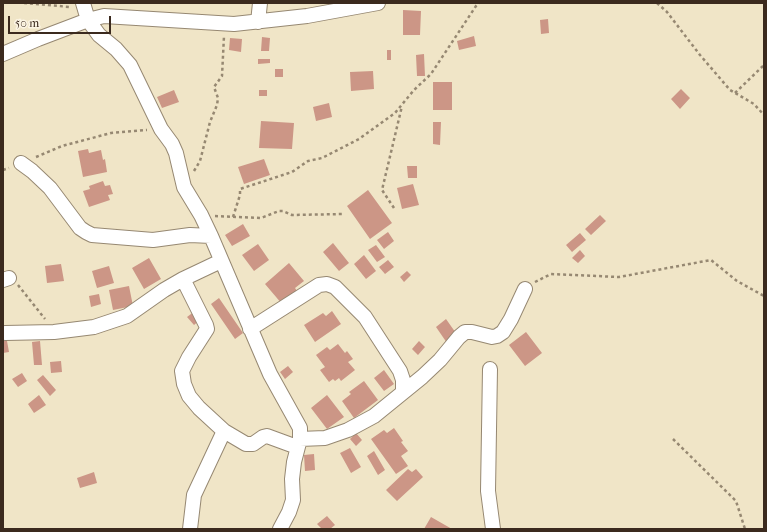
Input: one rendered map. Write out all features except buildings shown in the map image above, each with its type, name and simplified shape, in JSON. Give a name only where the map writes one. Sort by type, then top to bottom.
[{"type":"street","points":[[258,22],[260,3]]},
{"type":"street","points":[[3,54],[38,39],[85,10],[104,16],[234,24],[307,16],[378,3]]},
{"type":"street","points":[[85,10],[99,35],[116,49],[130,65],[161,129],[172,144],[176,153],[184,187],[201,215],[211,236],[270,374],[300,428],[292,479],[292,500],[289,512],[280,529]]},
{"type":"street","points":[[21,163],[50,188],[80,228],[86,232],[92,234],[153,240],[190,235],[211,236]]},
{"type":"street","points":[[5,334],[54,332],[94,327],[126,316],[183,279],[221,261]]},
{"type":"street","points":[[183,279],[206,325],[206,329],[182,371],[184,384],[189,396],[199,408],[224,431],[249,445],[267,436],[298,443],[325,438],[348,430],[374,416],[440,360],[465,332],[472,332],[492,337],[503,332],[511,319],[525,289]]},
{"type":"street","points":[[250,329],[319,285],[327,284],[335,287],[365,317],[400,371],[403,380],[403,392]]},
{"type":"street","points":[[490,370],[488,491],[493,529]]},
{"type":"street","points":[[190,529],[194,495],[224,431]]},
{"type":"path","points":[[24,3],[85,10]]},
{"type":"path","points":[[233,217],[240,195],[240,189],[292,172],[308,162],[322,158],[359,139],[395,113],[414,90],[431,74],[479,3]]},
{"type":"path","points":[[657,3],[667,12],[700,56],[730,90],[754,104],[764,115]]},
{"type":"path","points":[[184,187],[200,161],[210,122],[217,105],[218,98],[214,87],[222,76],[225,24]]},
{"type":"path","points":[[735,93],[764,65]]},
{"type":"path","points":[[394,208],[382,190],[403,103]]},
{"type":"path","points":[[3,170],[62,146],[111,134],[161,129]]},
{"type":"path","points":[[201,215],[261,218],[279,211],[292,215],[343,214]]},
{"type":"path","points":[[525,289],[538,279],[551,274],[619,277],[711,260],[736,281],[764,296]]},
{"type":"path","points":[[6,279],[25,293],[54,332]]},
{"type":"path","points":[[673,439],[736,501],[745,529]]}]
